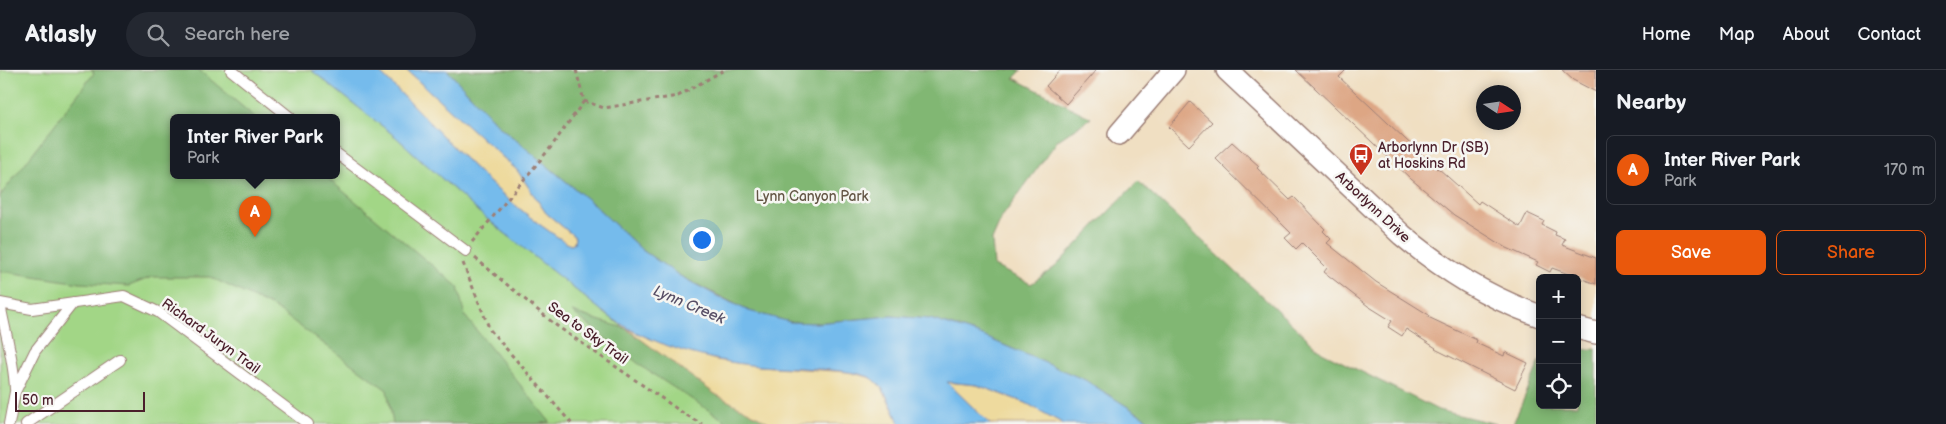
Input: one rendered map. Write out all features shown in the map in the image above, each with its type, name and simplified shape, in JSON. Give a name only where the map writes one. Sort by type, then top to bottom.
[{"type":"street","points":[[1119,134],[1174,70]]},
{"type":"street","name":"Arborlynn Drive","points":[[1227,70],[1402,235],[1431,259],[1477,288],[1536,314]]},
{"type":"street","points":[[1581,329],[1596,333]]},
{"type":"lane","points":[[230,70],[286,114]]},
{"type":"lane","points":[[340,157],[466,251]]},
{"type":"lane","name":"Richard Juryn Trail","points":[[0,303],[32,309],[124,296],[158,312],[308,424]]},
{"type":"lane","points":[[0,303],[14,367],[15,392],[9,424]]},
{"type":"lane","points":[[15,392],[35,351],[73,303]]},
{"type":"lane","points":[[26,424],[120,360]]},
{"type":"path","points":[[576,70],[584,101]]},
{"type":"path","points":[[584,101],[604,108],[678,96],[724,70]]},
{"type":"path","points":[[476,235],[551,147],[584,101]]},
{"type":"path","points":[[466,251],[463,263],[490,330],[572,424]]},
{"type":"path","name":"Sea to Sky Trail","points":[[466,251],[558,326],[683,414],[702,424]]},
{"type":"green space","points":[[0,70],[311,70],[396,137],[481,214],[607,315],[715,394],[772,424],[0,424]]},
{"type":"green space","points":[[91,70],[199,70],[251,114],[170,114],[170,179],[329,179],[458,287],[465,316],[550,422],[536,424],[393,424],[387,390],[275,308],[210,277],[152,277],[129,286],[80,283],[0,271],[0,196],[94,73]]},
{"type":"green space","name":"Lynn Canyon Park","points":[[447,70],[1022,70],[1014,78],[1091,118],[1058,140],[1002,217],[992,240],[994,266],[1031,284],[1055,267],[1138,181],[1322,352],[1438,410],[1496,424],[1155,424],[1085,380],[978,334],[930,319],[891,316],[816,323],[790,322],[749,311],[680,276],[642,250],[592,203],[499,126]]},
{"type":"green space","points":[[572,312],[627,329],[715,394],[772,424],[730,424],[648,371]]},
{"type":"green space","points":[[1596,349],[1596,424],[1513,424],[1536,370],[1536,409],[1581,409],[1581,350]]},
{"type":"sand","points":[[377,70],[406,70],[517,170],[546,213],[575,237],[574,244],[570,245],[517,207],[469,163]]},
{"type":"sand","points":[[627,329],[667,345],[716,360],[759,366],[848,372],[872,378],[882,388],[900,424],[772,424],[715,394]]},
{"type":"sand","points":[[946,382],[977,385],[1026,403],[1064,424],[990,424]]},
{"type":"water","name":"Lynn Creek","points":[[311,70],[377,70],[469,163],[517,207],[570,245],[574,244],[575,237],[546,213],[517,170],[406,70],[447,70],[499,126],[592,203],[642,250],[680,276],[719,297],[749,311],[790,322],[816,323],[891,316],[930,319],[978,334],[1085,380],[1155,424],[1064,424],[1026,403],[977,385],[947,382],[990,424],[900,424],[882,388],[873,379],[865,375],[819,369],[740,364],[700,356],[660,343],[624,326],[607,315],[481,214],[396,137]]},
{"type":"building","points":[[1060,70],[1096,70],[1066,104],[1046,86]]},
{"type":"building","points":[[1296,70],[1346,70],[1339,77],[1437,169],[1478,204],[1480,201],[1520,227],[1527,213],[1544,221],[1542,225],[1556,232],[1555,235],[1565,239],[1562,245],[1596,258],[1596,284],[1581,279],[1581,274],[1568,274],[1552,268],[1550,272],[1536,265],[1538,262],[1507,248],[1454,215],[1411,179]]},
{"type":"building","points":[[1562,70],[1596,70],[1596,92],[1573,80]]},
{"type":"building","points":[[1190,102],[1212,122],[1189,146],[1169,127]]},
{"type":"building","points":[[1232,142],[1259,166],[1257,168],[1290,200],[1294,197],[1325,229],[1323,231],[1331,239],[1327,243],[1376,282],[1429,315],[1428,317],[1477,340],[1476,343],[1504,356],[1505,352],[1528,363],[1515,389],[1435,349],[1406,329],[1402,336],[1388,327],[1392,321],[1368,306],[1324,272],[1327,268],[1302,243],[1296,249],[1285,238],[1291,233],[1215,158]]},
{"type":"place","name":"Arborlynn Dr (SB) at Hoskins Rd","points":[[1361,176]]},
{"type":"place","name":"Inter River Park","points":[[255,237]]}]
